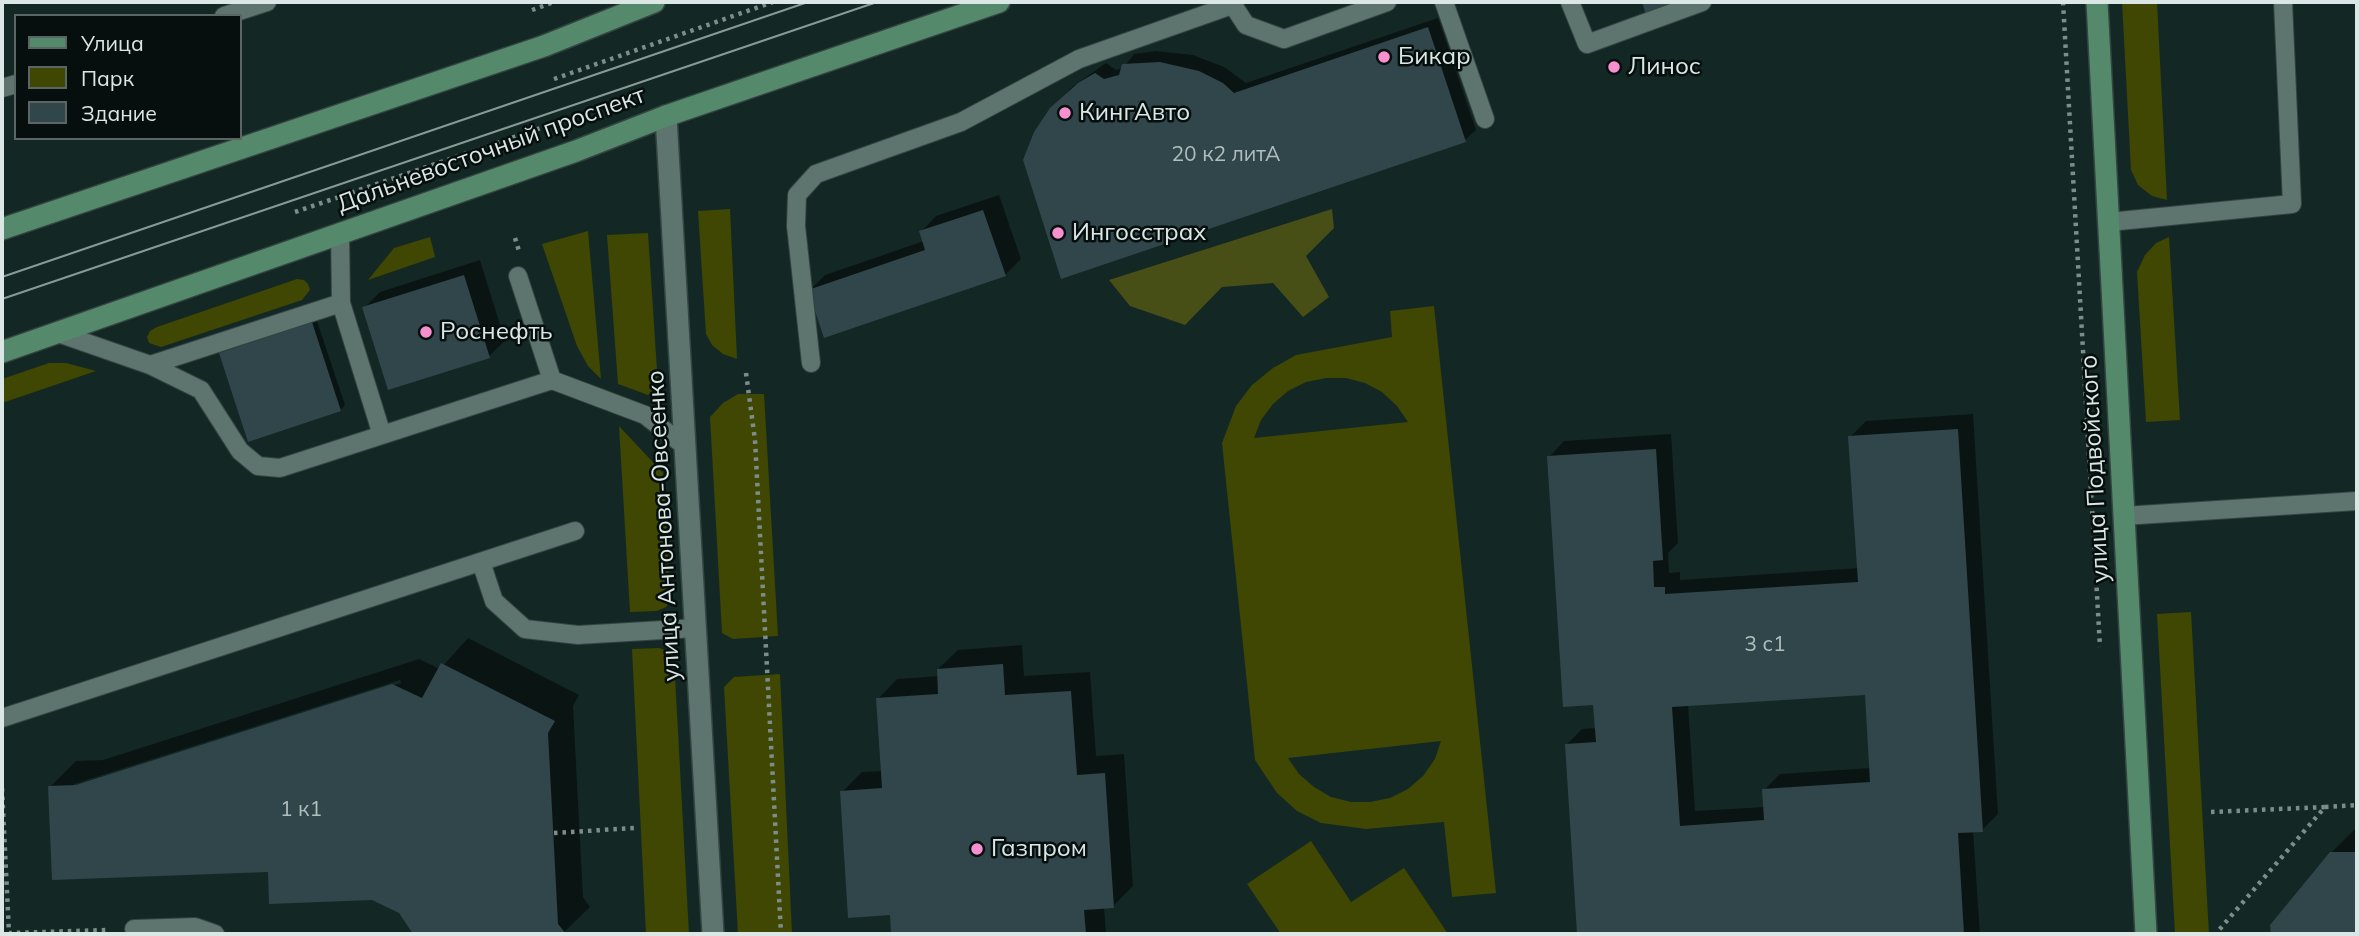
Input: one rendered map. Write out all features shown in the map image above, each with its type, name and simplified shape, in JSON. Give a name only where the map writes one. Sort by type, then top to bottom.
[{"type":"main road","points":[[2,229],[544,46],[654,2]]},
{"type":"main road","name":"Дальневосточный проспект","points":[[2,352],[576,151],[666,116],[999,2]]},
{"type":"main road","name":"улица Подвойского","points":[[2097,2],[2146,934]]},
{"type":"street","name":"улица Антонова-Овсеенко","points":[[666,116],[713,934]]},
{"type":"lane","points":[[230,14],[267,2]]},
{"type":"lane","points":[[811,363],[796,226],[797,195],[816,174],[961,122],[1079,60],[1231,3],[1246,24],[1284,39],[1387,2]]},
{"type":"lane","points":[[1444,2],[1485,119]]},
{"type":"lane","points":[[1570,2],[1587,44],[1702,2]]},
{"type":"lane","points":[[2109,222],[2292,204],[2283,2]]},
{"type":"lane","points":[[340,232],[341,303],[382,435]]},
{"type":"lane","points":[[518,276],[552,380]]},
{"type":"lane","points":[[150,365],[341,303]]},
{"type":"lane","points":[[58,333],[150,365],[201,390],[240,450],[258,466],[280,468],[552,380],[645,415],[686,447]]},
{"type":"lane","points":[[2123,516],[2357,501]]},
{"type":"lane","points":[[2,718],[575,531]]},
{"type":"lane","points":[[481,562],[494,601],[525,629],[579,635],[696,628]]},
{"type":"lane","points":[[134,929],[195,927],[215,934]]},
{"type":"path","points":[[536,2],[532,10],[554,2]]},
{"type":"path","points":[[554,79],[773,2]]},
{"type":"path","points":[[2063,2],[2100,658]]},
{"type":"path","points":[[295,212],[567,119]]},
{"type":"path","points":[[746,373],[755,440],[780,934]]},
{"type":"path","points":[[2,788],[9,933],[134,929]]},
{"type":"path","points":[[2211,812],[2357,805]]},
{"type":"path","points":[[2219,930],[2325,807]]},
{"type":"path","points":[[554,833],[634,828]]},
{"type":"green space","points":[[2122,2],[2157,2],[2167,200],[2152,196],[2138,185],[2131,170]]},
{"type":"green space","points":[[730,209],[737,359],[723,354],[712,345],[706,334],[698,211]]},
{"type":"green space","points":[[1332,209],[1334,228],[1306,256],[1329,297],[1303,317],[1273,283],[1222,287],[1185,325],[1130,306],[1109,280]]},
{"type":"green space","points":[[588,231],[601,379],[588,366],[577,346],[542,244]]},
{"type":"green space","points":[[648,233],[658,385],[656,391],[648,395],[618,384],[607,235]]},
{"type":"green space","points":[[430,237],[435,257],[368,280],[394,248]]},
{"type":"green space","points":[[2169,237],[2180,420],[2146,422],[2137,272],[2145,255],[2156,243]]},
{"type":"green space","points":[[297,279],[304,280],[310,290],[302,300],[161,347],[149,343],[147,337],[150,331],[157,327]]},
{"type":"green space","points":[[1434,306],[1496,893],[1452,897],[1444,822],[1366,829],[1321,823],[1297,811],[1277,793],[1255,760],[1222,443],[1236,406],[1252,385],[1273,368],[1296,355],[1392,337],[1390,311]],"holes":[[[1346,378],[1365,383],[1382,392],[1397,406],[1408,422],[1254,438],[1261,420],[1273,404],[1288,391],[1306,382]],[[1441,741],[1435,759],[1423,776],[1408,789],[1390,798],[1370,802],[1351,802],[1331,797],[1299,774],[1288,758]]]},
{"type":"green space","points":[[49,363],[66,363],[96,371],[2,403],[2,379]]},
{"type":"green space","points":[[738,394],[764,394],[778,636],[733,639],[722,633],[710,417],[723,403]]},
{"type":"green space","points":[[619,426],[663,473],[671,599],[666,607],[657,611],[630,612]]},
{"type":"green space","points":[[2191,612],[2209,934],[2175,934],[2157,614]]},
{"type":"green space","points":[[659,648],[668,651],[674,658],[689,934],[646,934],[632,649]]},
{"type":"green space","points":[[780,674],[792,934],[738,934],[724,687],[734,677]]},
{"type":"green space","points":[[1311,841],[1351,902],[1404,868],[1448,934],[1281,934],[1247,884]]},
{"type":"building","points":[[1642,2],[1692,2],[1647,18]]},
{"type":"building","points":[[1428,27],[1466,142],[1061,279],[1023,160],[1034,132],[1050,108],[1078,83],[1095,73],[1104,79],[1119,75],[1122,64],[1160,62],[1199,71],[1223,83],[1234,93]]},
{"type":"building","points":[[983,210],[1006,276],[824,338],[808,290],[925,250],[919,231]]},
{"type":"building","name":"Роснефть","points":[[464,275],[490,358],[388,390],[362,307]]},
{"type":"building","points":[[312,322],[341,411],[248,442],[219,353]]},
{"type":"building","points":[[1958,429],[1983,832],[1958,833],[1964,934],[1577,934],[1565,744],[1596,742],[1593,705],[1563,707],[1547,456],[1656,449],[1663,560],[1653,561],[1654,587],[1665,587],[1665,594],[1858,582],[1848,436]],"holes":[[[1865,695],[1870,782],[1762,789],[1764,820],[1680,826],[1672,707]]]},
{"type":"building","points":[[441,663],[555,721],[548,733],[558,924],[566,934],[413,934],[399,913],[372,900],[269,904],[268,872],[52,880],[48,786],[76,785],[392,684],[422,698]]},
{"type":"building","name":"Газпром","points":[[1003,664],[1005,695],[1071,691],[1077,775],[1105,773],[1114,908],[1084,910],[1086,934],[891,934],[890,915],[848,918],[840,791],[882,788],[876,698],[938,694],[937,669]]},
{"type":"building","points":[[2330,852],[2357,852],[2357,934],[2271,934],[2270,925]]},
{"type":"tram line","points":[[2,277],[808,2]]},
{"type":"tram line","points":[[2,299],[877,2]]},
{"type":"place","name":"Бикар","points":[[1384,57]]},
{"type":"place","name":"Линос","points":[[1614,67]]},
{"type":"place","name":"КингАвто","points":[[1065,113]]},
{"type":"place","name":"Ингосстрах","points":[[1058,233]]},
{"type":"place","name":"Роснефть","points":[[426,332]]},
{"type":"place","name":"Газпром","points":[[977,849]]}]
